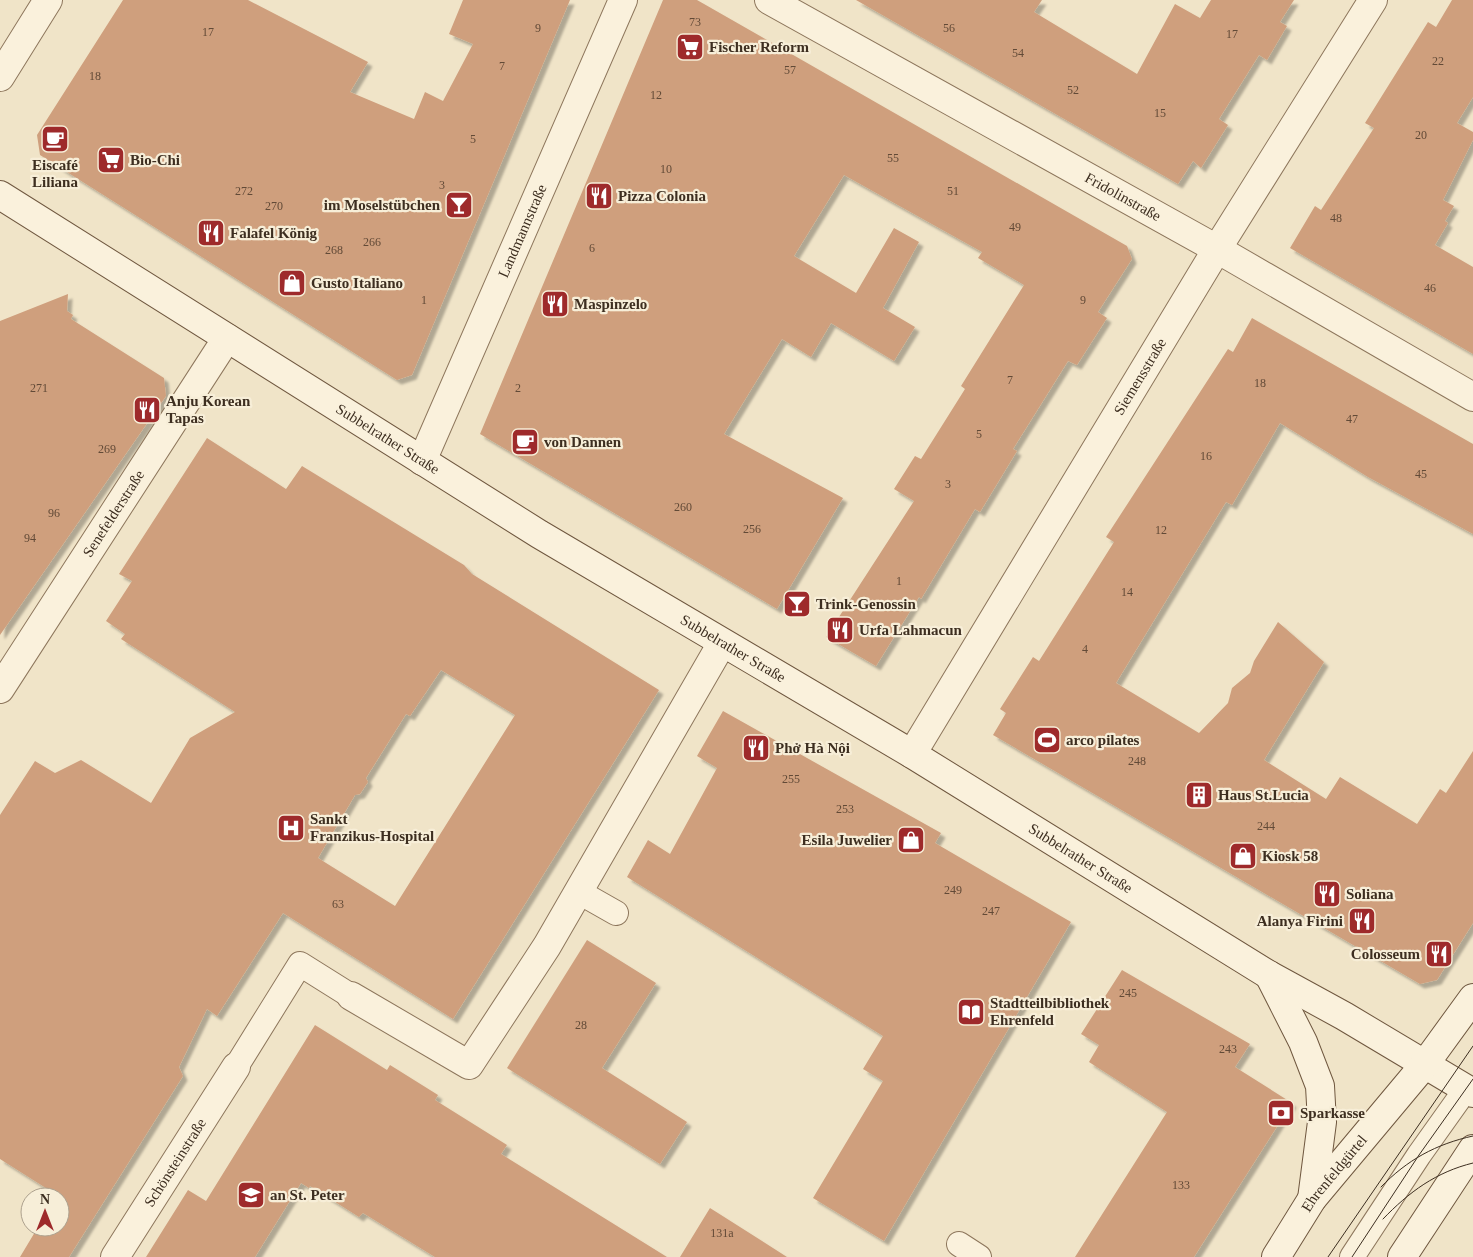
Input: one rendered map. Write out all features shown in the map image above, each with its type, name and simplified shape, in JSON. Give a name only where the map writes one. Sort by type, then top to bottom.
[{"type":"street","points":[[0,77],[48,0]]},
{"type":"street","name":"Landmannstraße","points":[[422,461],[622,0]]},
{"type":"street","name":"Fridolinstraße","points":[[769,0],[1217,250],[1473,398]]},
{"type":"street","name":"Siemensstraße","points":[[912,754],[1217,250],[1373,0]]},
{"type":"street","name":"Subbelrather Straße","points":[[0,195],[539,534],[912,754],[1269,975],[1469,1091]]},
{"type":"street","name":"Senefelderstraße","points":[[0,689],[227,338]]},
{"type":"street","points":[[351,996],[469,1065],[547,946],[722,642]]},
{"type":"street","points":[[1269,975],[1303,1042],[1320,1086],[1322,1122],[1312,1199]]},
{"type":"street","name":"Ehrenfeldgürtel","points":[[1276,1257],[1312,1199],[1425,1064],[1473,998]]},
{"type":"street","name":"Schönsteinstraße","points":[[115,1257],[236,1067]]},
{"type":"street","points":[[1402,1257],[1473,1149]]},
{"type":"lane","points":[[579,892],[616,914]]},
{"type":"lane","points":[[236,1067],[300,964],[351,996]]},
{"type":"lane","points":[[1352,1257],[1418,1155],[1469,1091]]},
{"type":"lane","points":[[960,1244],[979,1257]]},
{"type":"building","points":[[123,0],[248,0],[368,62],[350,92],[414,119],[425,92],[443,101],[473,44],[449,34],[463,0],[570,0],[412,375],[397,380],[40,155],[37,135]]},
{"type":"building","points":[[663,0],[697,0],[1127,246],[1132,259],[1098,312],[1107,318],[1077,365],[1068,361],[1013,449],[1017,451],[980,512],[975,509],[921,599],[919,597],[876,666],[826,637],[914,501],[894,489],[915,456],[921,459],[965,389],[961,386],[1024,285],[978,258],[982,252],[844,175],[794,256],[856,293],[894,228],[919,242],[883,308],[915,327],[894,361],[831,323],[811,357],[782,339],[724,434],[843,498],[777,609],[480,434]]},
{"type":"building","points":[[856,0],[1042,0],[1034,12],[1137,74],[1175,4],[1200,18],[1211,0],[1294,0],[1280,22],[1287,26],[1267,60],[1259,55],[1219,119],[1228,125],[1201,168],[1193,161],[1178,184]]},
{"type":"building","points":[[1452,0],[1473,0],[1473,97],[1457,123],[1473,132],[1473,140],[1443,200],[1454,206],[1445,221],[1448,223],[1435,245],[1473,267],[1473,354],[1290,248],[1315,206],[1321,210],[1374,128],[1365,123],[1428,22],[1436,27]]},
{"type":"building","points":[[68,294],[67,311],[73,315],[71,319],[164,378],[166,396],[0,635],[0,321]]},
{"type":"building","points":[[1252,318],[1473,444],[1473,534],[1368,477],[1280,423],[1232,505],[1226,502],[1116,683],[1199,733],[1228,703],[1232,688],[1250,673],[1254,661],[1278,622],[1324,662],[1264,760],[1326,799],[1340,777],[1417,824],[1440,789],[1446,793],[1473,751],[1473,923],[1437,980],[1420,984],[993,735],[1006,713],[1000,709],[1033,657],[1039,661],[1114,542],[1106,537],[1228,349],[1233,352]]},
{"type":"building","name":"Sankt Franzikus-Hospital","points":[[207,438],[286,489],[302,466],[464,565],[472,574],[659,690],[453,1019],[283,913],[217,1016],[207,1009],[179,1067],[183,1076],[69,1257],[20,1257],[32,1237],[70,1237],[70,1187],[44,1187],[0,1159],[0,815],[35,761],[55,773],[81,760],[151,803],[190,738],[235,712],[121,639],[125,634],[106,621],[132,581],[119,574]],"holes":[[[441,670],[515,715],[395,906],[318,858],[355,795],[360,794],[368,782],[366,778],[406,714],[410,716]]]},
{"type":"building","points":[[723,711],[941,833],[935,843],[1071,922],[884,1241],[813,1198],[883,1081],[863,1069],[883,1036],[627,877],[648,840],[670,854],[717,768],[697,756]]},
{"type":"building","points":[[587,940],[656,983],[602,1068],[687,1122],[660,1164],[507,1068]]},
{"type":"building","points":[[1122,970],[1250,1044],[1235,1067],[1292,1103],[1194,1257],[1075,1257],[1167,1112],[1089,1062],[1099,1045],[1081,1034]]},
{"type":"building","points":[[315,1025],[387,1070],[390,1065],[438,1095],[435,1100],[507,1145],[501,1154],[667,1257],[435,1257],[363,1213],[359,1217],[310,1186],[309,1188],[301,1183],[255,1257],[146,1257],[188,1190],[206,1201]]},
{"type":"building","points":[[710,1208],[787,1257],[680,1257]]},
{"type":"tram line","points":[[1328,1257],[1473,1046]]},
{"type":"tram line","points":[[1352,1257],[1419,1155],[1473,1079]]},
{"type":"tram line","points":[[1381,1187],[1401,1169],[1423,1154],[1459,1139],[1473,1136]]},
{"type":"tram line","points":[[1383,1219],[1424,1184],[1447,1172],[1473,1163]]},
{"type":"place","name":"Fischer Reform","points":[[690,47]]},
{"type":"place","name":"Eiscafé Liliana","points":[[55,139]]},
{"type":"place","name":"Bio-Chi","points":[[111,160]]},
{"type":"place","name":"Pizza Colonia","points":[[599,196]]},
{"type":"place","name":"im Moselstübchen","points":[[459,205]]},
{"type":"place","name":"Falafel König","points":[[211,233]]},
{"type":"place","name":"Gusto Italiano","points":[[292,283]]},
{"type":"place","name":"Maspinzelo","points":[[555,304]]},
{"type":"place","name":"Anju Korean Tapas","points":[[147,410]]},
{"type":"place","name":"von Dannen","points":[[525,442]]},
{"type":"place","name":"Trink-Genossin","points":[[797,604]]},
{"type":"place","name":"Urfa Lahmacun","points":[[840,630]]},
{"type":"place","name":"arco pilates","points":[[1047,740]]},
{"type":"place","name":"Phở Hà Nội","points":[[756,748]]},
{"type":"place","name":"Haus St.Lucia","points":[[1199,795]]},
{"type":"place","name":"Sankt Franzikus-Hospital","points":[[291,828]]},
{"type":"place","name":"Esila Juwelier","points":[[911,840]]},
{"type":"place","name":"Kiosk 58","points":[[1243,856]]},
{"type":"place","name":"Soliana","points":[[1327,894]]},
{"type":"place","name":"Alanya Firini","points":[[1362,921]]},
{"type":"place","name":"Colosseum","points":[[1439,954]]},
{"type":"place","name":"Stadtteilbibliothek Ehrenfeld","points":[[971,1012]]},
{"type":"place","name":"Sparkasse","points":[[1281,1113]]},
{"type":"place","name":"an St. Peter","points":[[251,1195]]}]
